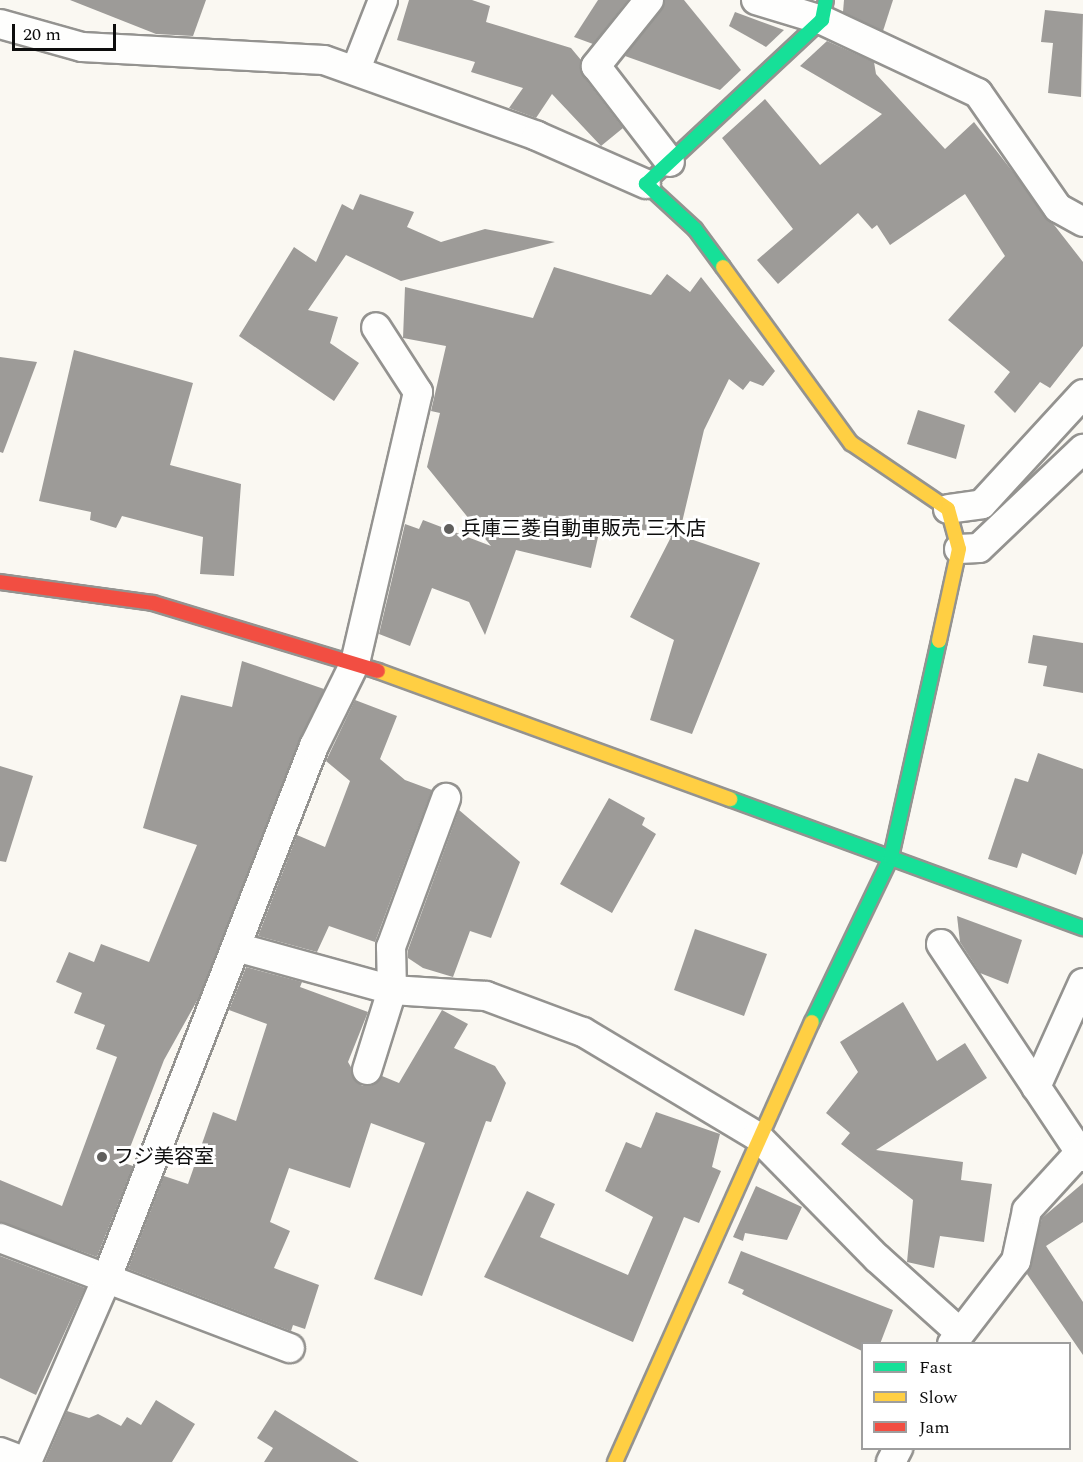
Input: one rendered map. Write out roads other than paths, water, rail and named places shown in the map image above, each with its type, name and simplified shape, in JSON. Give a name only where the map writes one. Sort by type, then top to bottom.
[{"type":"street","points":[[356,69],[384,0]]},
{"type":"street","points":[[649,0],[596,66],[670,162]]},
{"type":"street","points":[[756,0],[824,10],[978,93],[1058,208],[1083,222]]},
{"type":"street","points":[[646,184],[824,10]]},
{"type":"street","points":[[0,24],[82,47],[324,60],[356,69],[537,136],[646,184],[695,229],[851,443],[948,509],[959,549],[891,857],[757,1136],[615,1462]]},
{"type":"street","points":[[0,1452],[26,1462],[106,1280],[314,746],[355,663],[418,392],[376,327]]},
{"type":"street","points":[[948,509],[982,504],[1083,394]]},
{"type":"street","points":[[959,549],[979,548],[1083,449]]},
{"type":"street","points":[[0,582],[153,603],[355,663],[1083,928]]},
{"type":"street","points":[[368,1070],[392,990],[391,947],[446,798]]},
{"type":"street","points":[[236,947],[392,990],[486,996],[583,1032],[757,1136],[955,1337],[1016,1261],[1027,1210],[1081,1155],[941,944]]},
{"type":"street","points":[[1036,1087],[1083,982]]},
{"type":"street","points":[[0,1238],[290,1348]]},
{"type":"place","name":"兵庫三菱自動車販売 三木店","points":[[449,529]]},
{"type":"place","name":"フジ美容室","points":[[102,1157]]}]
